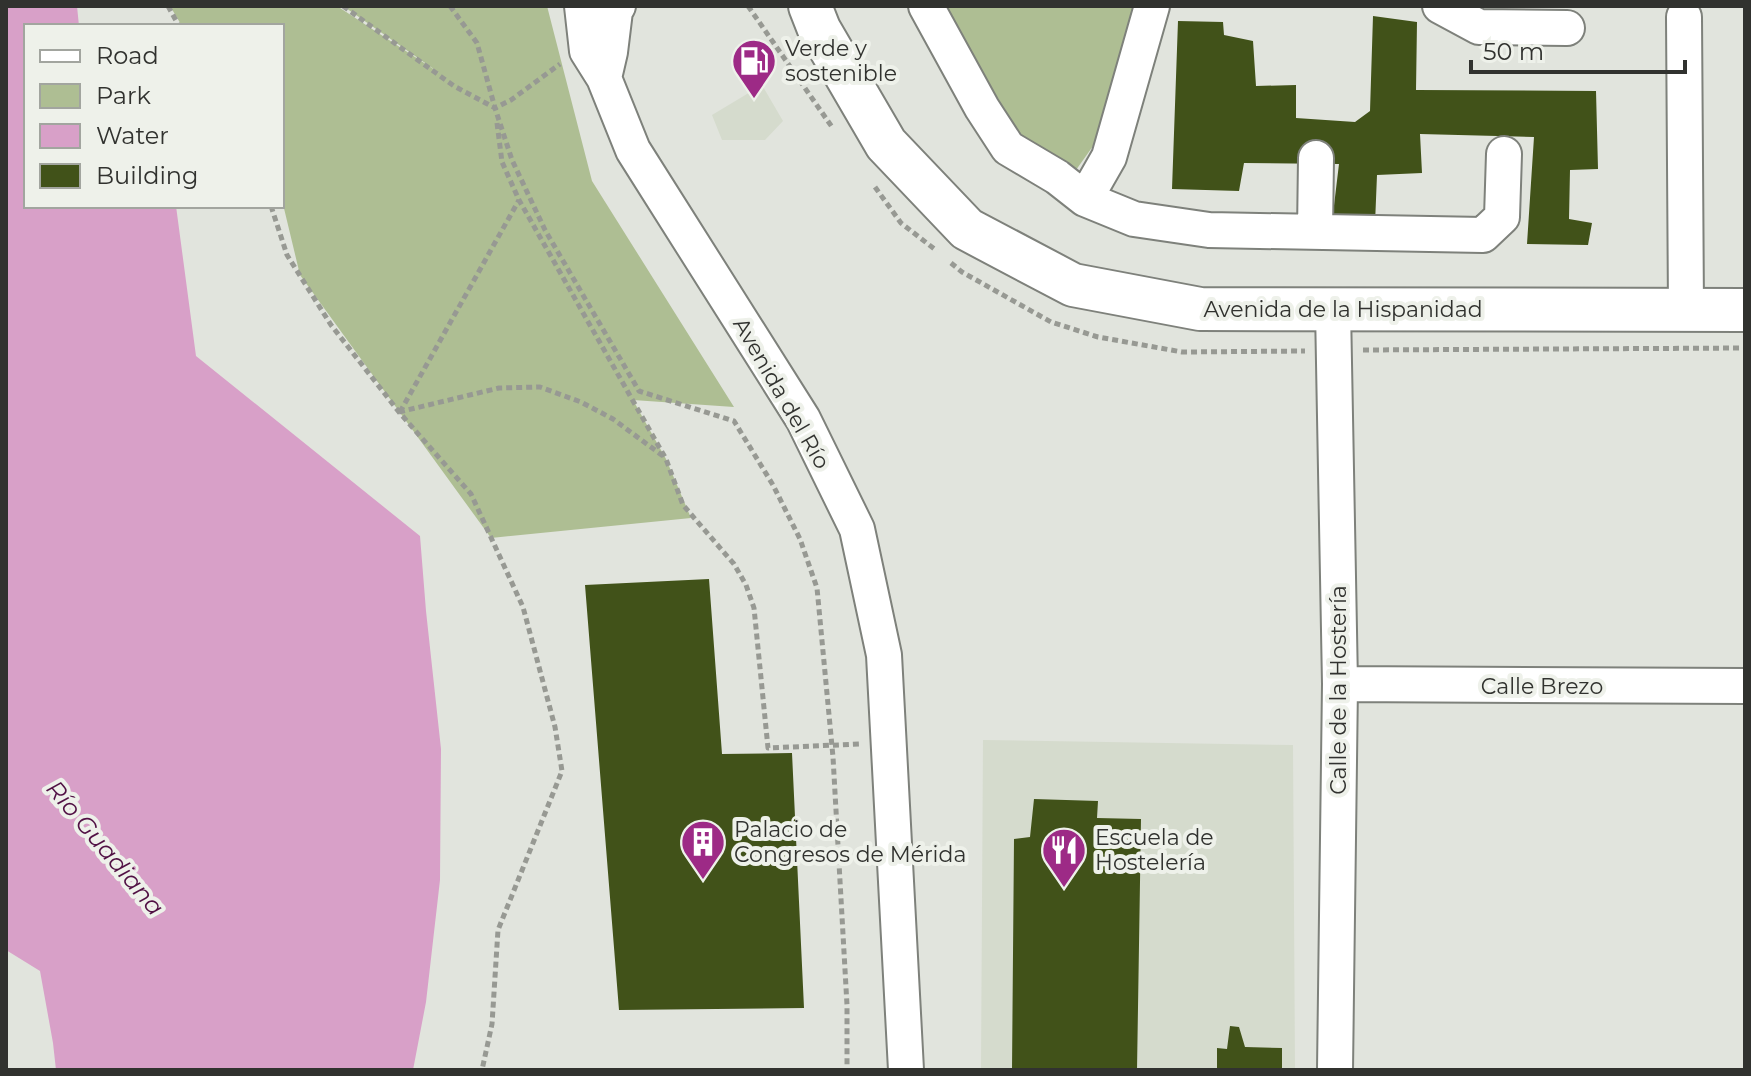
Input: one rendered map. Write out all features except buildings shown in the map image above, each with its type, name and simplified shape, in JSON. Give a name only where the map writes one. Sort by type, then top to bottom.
[{"type":"main road","name":"Avenida de la Hispanidad","points":[[808,14],[886,144],[967,229],[1073,285],[1200,309],[1745,310]]},
{"type":"street","name":"Avenida del Río","points":[[582,6],[587,51],[604,78],[633,150],[803,419],[857,529],[884,655],[906,1070]]},
{"type":"street","points":[[604,78],[618,6]]},
{"type":"street","points":[[926,6],[982,108],[1008,148],[1057,177],[1085,199],[1134,219],[1209,230],[1483,235],[1502,217],[1504,154]]},
{"type":"street","points":[[1085,199],[1109,157],[1152,6]]},
{"type":"street","points":[[1440,6],[1479,27],[1567,28]]},
{"type":"street","points":[[1684,17],[1686,309]]},
{"type":"street","points":[[1315,232],[1316,158]]},
{"type":"street","name":"Calle de la Hostería","points":[[1333,309],[1340,684],[1335,1070]]},
{"type":"street","name":"Calle Brezo","points":[[1340,684],[1745,686]]},
{"type":"path","points":[[168,6],[178,24]]},
{"type":"path","points":[[343,6],[454,86],[495,108]]},
{"type":"path","points":[[450,6],[477,43],[512,160],[545,230],[639,391],[734,421],[773,485],[800,539],[817,588],[832,745],[847,1005],[847,1070]]},
{"type":"path","points":[[495,108],[564,61]]},
{"type":"path","points":[[495,108],[502,162],[519,200],[666,459],[683,505],[734,564],[746,585],[754,608],[768,748],[888,743]]},
{"type":"path","points":[[399,412],[519,200]]},
{"type":"path","points":[[272,208],[287,255],[331,325],[399,412],[471,494],[523,607],[555,727],[562,771],[498,930],[492,1024],[482,1070]]},
{"type":"path","points":[[399,412],[499,388],[540,387],[581,402],[613,419],[666,459]]},
{"type":"shaded area","name":"Verde y sostenible","points":[[762,85],[783,121],[765,140],[722,140],[712,115]]},
{"type":"shaded area","points":[[983,740],[1293,745],[1295,1070],[981,1070]]},
{"type":"green space","points":[[170,6],[337,6],[441,74],[343,6],[547,6],[592,181],[734,407],[633,400],[666,459],[691,518],[491,538],[300,275],[284,208],[284,24],[181,24]]},
{"type":"green space","points":[[946,6],[1133,6],[1108,125],[1076,170],[1047,160],[1022,138],[984,86]]},
{"type":"water","name":"Río Guadiana","points":[[6,6],[77,6],[79,24],[24,24],[24,208],[176,208],[196,356],[420,536],[441,749],[440,880],[426,1002],[413,1070],[56,1070],[40,971],[6,950]]},
{"type":"place","name":"Verde y sostenible","points":[[754,100]]},
{"type":"place","name":"Palacio de Congresos de Mérida","points":[[703,881]]},
{"type":"place","name":"Escuela de Hostelería","points":[[1064,889]]}]
